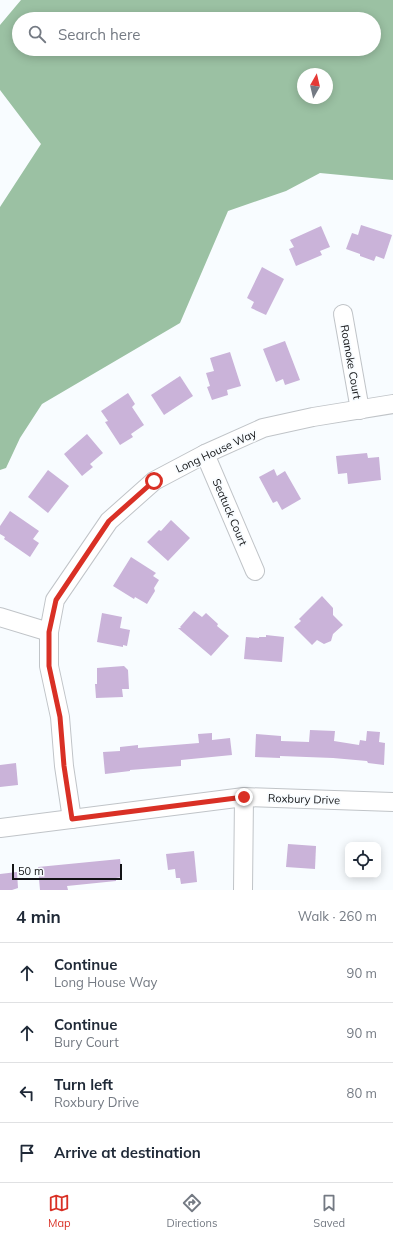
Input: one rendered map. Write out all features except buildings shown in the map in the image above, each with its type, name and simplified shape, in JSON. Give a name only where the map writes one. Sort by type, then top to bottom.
[{"type":"street","name":"Roanoke Court","points":[[343,314],[360,410]]},
{"type":"street","name":"Long House Way","points":[[72,819],[64,766],[60,717],[49,666],[49,632],[56,600],[109,521],[154,481],[205,454],[263,428],[312,417],[393,404]]},
{"type":"street","name":"Seatuck Court","points":[[205,454],[255,571]]},
{"type":"street","points":[[0,617],[49,632]]},
{"type":"street","points":[[243,890],[244,797]]},
{"type":"street","name":"Roxbury Drive","points":[[0,828],[244,797],[393,802]]},
{"type":"green space","points":[[21,0],[393,0],[393,180],[320,173],[286,191],[228,211],[180,323],[42,404],[20,438],[6,468],[0,470],[0,207],[41,144],[0,90],[0,25]]},
{"type":"route","points":[[154,481],[109,521],[56,600],[49,632],[49,666],[60,717],[64,766],[72,819],[244,797]]}]
